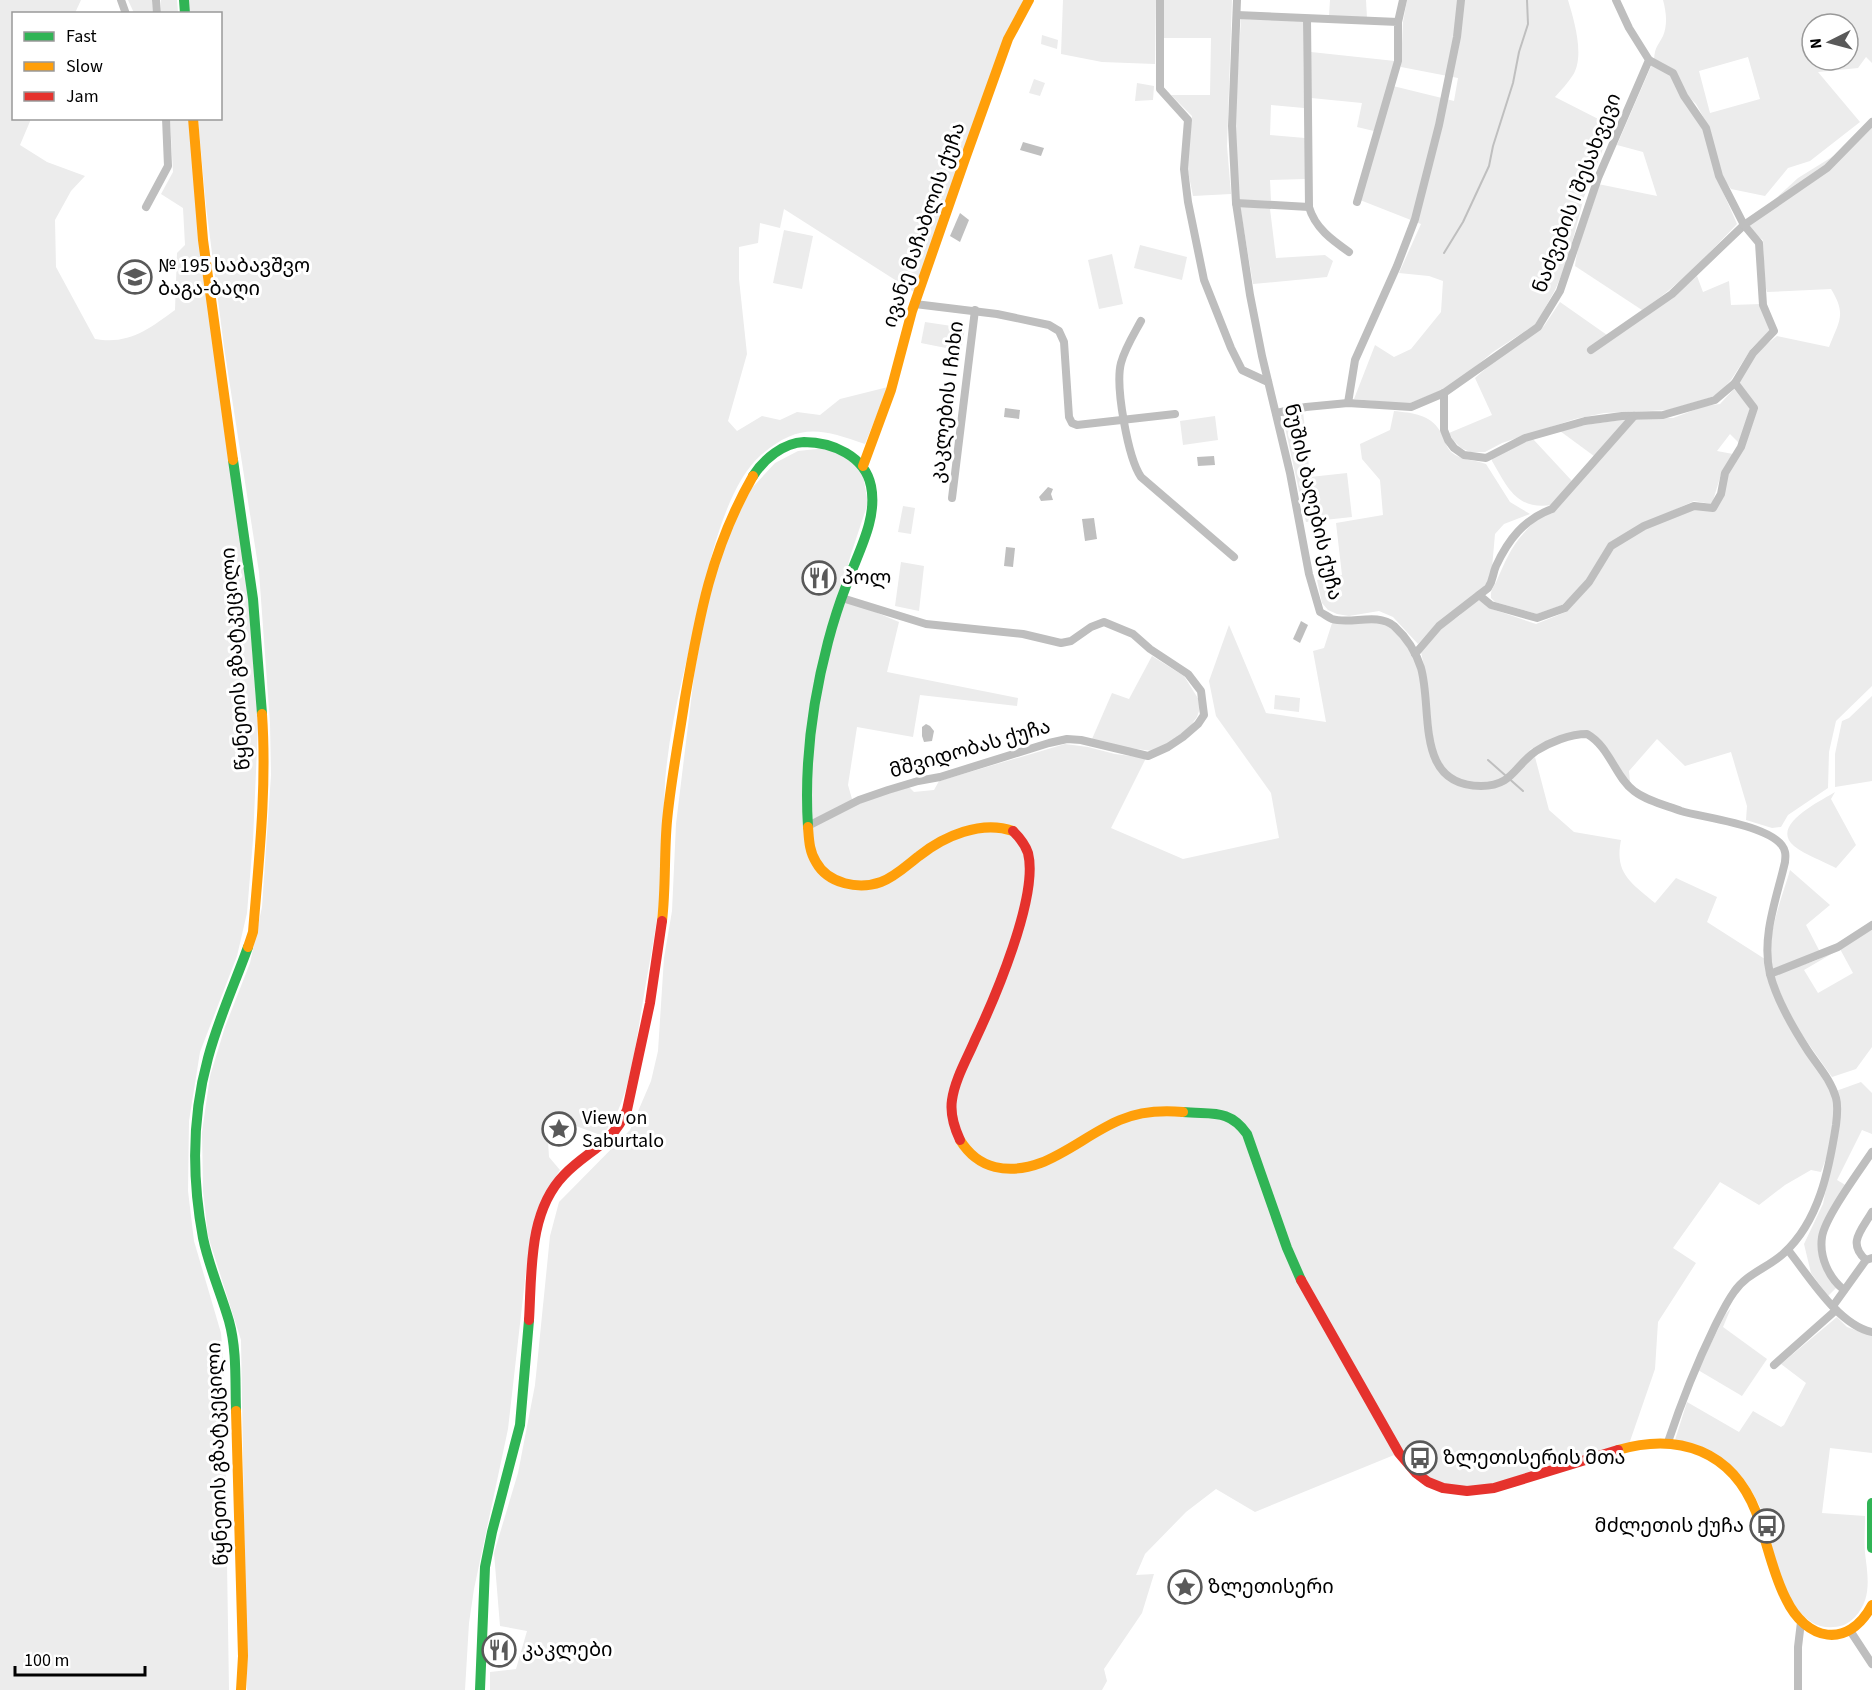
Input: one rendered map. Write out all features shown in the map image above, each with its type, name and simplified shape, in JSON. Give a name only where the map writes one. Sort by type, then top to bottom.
[{"type":"main road","name":"ივანე მაჩაბლის ქუჩა","points":[[863,466],[891,390],[915,304],[1008,39],[1029,0]]},
{"type":"main road","name":"წყნეთის გზატკეცილი","points":[[194,120],[203,240],[213,324],[251,579],[264,746],[261,836],[253,932],[208,1057],[199,1099],[195,1141],[196,1186],[203,1238],[210,1266],[230,1321],[234,1348],[243,1656],[241,1690]]},
{"type":"main road","points":[[480,1690],[485,1567],[520,1425],[536,1229],[548,1195],[564,1175],[610,1138],[620,1126],[627,1110],[658,949],[666,889],[671,780],[695,643],[713,565],[738,499],[768,456],[789,444],[825,442],[842,448],[863,466],[874,496],[872,513],[842,598],[826,656],[807,748],[805,789],[808,826],[812,854],[818,868],[835,881],[859,886],[877,884],[896,874],[930,848],[958,834],[985,827],[1001,826],[1014,831],[1023,842],[1029,858],[1026,896],[1004,972],[952,1099],[957,1135],[967,1151],[981,1162],[1001,1170],[1030,1168],[1052,1159],[1110,1124],[1151,1111],[1224,1114],[1238,1119],[1247,1134],[1287,1248],[1307,1292],[1399,1453],[1410,1468],[1428,1482],[1452,1489],[1472,1491],[1499,1486],[1628,1447],[1668,1442],[1695,1450],[1717,1460],[1749,1496],[1758,1516],[1774,1571],[1786,1599],[1806,1627],[1821,1635],[1851,1632],[1865,1620],[1872,1605]]},
{"type":"main road","points":[[1872,1503],[1872,1548]]},
{"type":"street","points":[[1160,0],[1160,89],[1188,120],[1184,169],[1188,202],[1202,270],[1231,348],[1242,370],[1268,382]]},
{"type":"street","name":"ნუშის ბაღების ქუჩა","points":[[1237,0],[1232,126],[1236,203],[1250,295],[1309,574],[1320,612],[1333,620],[1375,619],[1392,624],[1415,654],[1421,669],[1429,741],[1436,762],[1448,777],[1465,785],[1496,785],[1509,780],[1536,751],[1564,738],[1587,734],[1594,737],[1607,752],[1632,790],[1650,800],[1685,812],[1765,832],[1785,851],[1785,862],[1768,937],[1770,974],[1788,1019],[1830,1083],[1837,1100],[1836,1124],[1819,1201],[1807,1225],[1783,1255],[1754,1272],[1734,1290],[1699,1361],[1668,1442]]},
{"type":"street","points":[[1357,202],[1398,61],[1398,22],[1403,0]]},
{"type":"street","points":[[1348,403],[1355,360],[1397,266],[1415,219],[1439,125],[1457,37],[1461,0]]},
{"type":"street","points":[[1444,393],[1444,430],[1448,440],[1464,455],[1486,458],[1525,438],[1585,421],[1663,415],[1715,400],[1735,383],[1742,367],[1774,331],[1763,304],[1759,243],[1744,225],[1719,176],[1702,121],[1684,96],[1673,73],[1649,60],[1629,28],[1616,0]]},
{"type":"street","points":[[1237,15],[1398,22]]},
{"type":"street","points":[[1307,19],[1309,207],[1312,219],[1349,252]]},
{"type":"street","name":"ნაძვების I შესახვევი","points":[[1276,413],[1306,407],[1348,403],[1411,408],[1444,393],[1467,378],[1496,354],[1539,327],[1560,291],[1598,178],[1649,60]]},
{"type":"street","points":[[146,207],[168,166],[166,120]]},
{"type":"street","points":[[1591,350],[1671,294],[1744,225],[1827,168],[1872,122]]},
{"type":"street","points":[[1236,203],[1309,207]]},
{"type":"street","points":[[915,304],[975,310],[1049,325],[1059,331],[1064,342],[1069,417],[1072,423],[1077,425],[1174,414]]},
{"type":"street","name":"კაკლების I ჩიხი","points":[[952,498],[975,310]]},
{"type":"street","points":[[1140,321],[1124,354],[1119,371],[1124,419],[1132,457],[1141,477],[1234,557]]},
{"type":"street","points":[[1479,595],[1491,605],[1537,618],[1565,608],[1588,582],[1611,546],[1644,526],[1694,506],[1713,508],[1721,494],[1725,473],[1741,447],[1754,408],[1735,383]]},
{"type":"street","points":[[1415,654],[1439,626],[1488,588],[1494,579],[1494,570],[1514,535],[1536,516],[1552,509],[1634,416]]},
{"type":"street","name":"მშვიდობას ქუჩა","points":[[808,826],[859,800],[888,790],[947,776],[1058,741],[1081,740],[1148,756],[1183,737],[1198,724],[1204,715],[1201,691],[1188,674],[1150,649],[1133,634],[1104,622],[1061,643],[1023,634],[926,624],[842,598]]},
{"type":"street","points":[[1770,974],[1838,947],[1872,925]]},
{"type":"street","points":[[1844,1290],[1836,1284],[1828,1272],[1823,1258],[1822,1235],[1835,1209],[1872,1152]]},
{"type":"street","points":[[1773,1365],[1834,1308],[1844,1290],[1869,1259],[1856,1251],[1856,1245],[1872,1212]]},
{"type":"street","points":[[1788,1250],[1834,1308],[1849,1322],[1872,1332]]},
{"type":"street","points":[[1798,1690],[1797,1647],[1801,1622]]},
{"type":"street","points":[[1851,1632],[1872,1664]]},
{"type":"shaded area","points":[[0,0],[81,0],[75,12],[12,12],[12,120],[31,120],[20,145],[47,162],[85,176],[71,191],[55,220],[56,267],[95,339],[118,340],[138,334],[175,310],[177,253],[185,245],[183,208],[161,194],[173,172],[170,120],[189,120],[248,592],[258,726],[247,913],[237,956],[200,1052],[189,1121],[188,1191],[194,1241],[221,1333],[224,1370],[229,1690],[0,1690]]},
{"type":"shaded area","points":[[128,0],[152,0],[153,12],[134,12]]},
{"type":"shaded area","points":[[161,0],[177,0],[178,12],[161,12]]},
{"type":"shaded area","points":[[188,0],[1025,0],[914,292],[784,209],[780,228],[760,223],[758,243],[739,247],[739,279],[747,354],[728,421],[737,431],[762,416],[780,420],[797,412],[820,415],[840,399],[888,387],[865,444],[823,432],[799,433],[787,437],[761,455],[750,467],[740,482],[723,518],[686,662],[671,734],[665,782],[663,862],[659,907],[630,1074],[617,1113],[603,1136],[576,1126],[548,1141],[549,1157],[560,1170],[545,1193],[535,1216],[526,1271],[508,1429],[474,1589],[469,1623],[465,1690],[247,1690],[241,1340],[208,1236],[203,1191],[202,1132],[210,1076],[225,1027],[250,963],[262,907],[271,775],[270,723],[259,572],[224,347],[206,206],[198,120],[222,120],[222,12],[189,12]]},
{"type":"shaded area","points":[[1063,0],[1156,0],[1155,64],[1102,62],[1061,54]]},
{"type":"shaded area","points":[[1164,0],[1232,0],[1227,146],[1231,194],[1193,196],[1187,167],[1192,116],[1171,95],[1210,95],[1211,38],[1164,38]]},
{"type":"shaded area","points":[[1330,0],[1366,0],[1367,18],[1329,16]]},
{"type":"shaded area","points":[[1407,0],[1568,0],[1577,38],[1578,58],[1573,75],[1555,97],[1612,126],[1584,197],[1567,262],[1536,324],[1442,390],[1408,404],[1354,399],[1375,345],[1394,357],[1411,349],[1441,312],[1443,281],[1429,276],[1399,273],[1421,224],[1360,200],[1393,86],[1454,101],[1458,78],[1401,67],[1403,22]]},
{"type":"shaded area","points":[[1663,0],[1872,0],[1872,63],[1866,57],[1860,65],[1860,12],[1800,12],[1800,72],[1818,72],[1860,122],[1810,161],[1788,168],[1765,196],[1731,189],[1721,175],[1705,120],[1696,104],[1686,94],[1674,70],[1654,59],[1666,27]],"holes":[[[1748,57],[1760,99],[1710,113],[1699,71]]]},
{"type":"shaded area","points":[[1241,19],[1303,21],[1304,108],[1271,105],[1270,135],[1305,138],[1305,179],[1270,180],[1271,201],[1238,200],[1234,130]]},
{"type":"shaded area","points":[[1042,35],[1058,40],[1057,49],[1041,44]]},
{"type":"shaded area","points":[[1311,52],[1395,61],[1374,131],[1357,127],[1362,103],[1311,98]]},
{"type":"shaded area","points":[[1652,64],[1672,76],[1703,127],[1716,176],[1737,224],[1680,281],[1642,310],[1575,266],[1579,245],[1598,184],[1657,196],[1643,152],[1617,145]]},
{"type":"shaded area","points":[[1034,79],[1045,83],[1040,96],[1029,93]]},
{"type":"shaded area","points":[[1137,83],[1154,86],[1153,100],[1135,101]]},
{"type":"shaded area","points":[[1872,124],[1872,686],[1836,721],[1829,752],[1828,788],[1788,815],[1781,827],[1772,828],[1746,820],[1747,806],[1731,752],[1685,766],[1657,739],[1629,771],[1630,782],[1618,767],[1609,750],[1596,736],[1583,733],[1561,735],[1531,749],[1508,776],[1498,781],[1484,784],[1467,782],[1451,776],[1434,748],[1426,675],[1421,652],[1440,628],[1459,616],[1478,598],[1489,608],[1536,624],[1566,612],[1590,586],[1613,548],[1643,529],[1695,508],[1713,510],[1756,406],[1738,383],[1757,352],[1777,336],[1829,347],[1840,318],[1839,305],[1831,289],[1767,292],[1763,240],[1748,229],[1751,221],[1798,178],[1840,152]]},
{"type":"shaded area","points":[[1023,142],[1044,148],[1041,156],[1020,150]]},
{"type":"shaded area","points":[[1240,206],[1270,209],[1276,258],[1325,255],[1333,261],[1327,277],[1253,284]]},
{"type":"shaded area","points":[[960,213],[969,220],[960,242],[950,236]]},
{"type":"shaded area","points":[[784,230],[813,236],[802,289],[773,283]]},
{"type":"shaded area","points":[[1140,245],[1187,257],[1182,280],[1134,268]]},
{"type":"shaded area","points":[[1112,254],[1123,304],[1099,309],[1088,260]]},
{"type":"shaded area","points":[[1697,276],[1703,292],[1729,281],[1731,305],[1761,304],[1770,330],[1751,349],[1731,380],[1719,393],[1668,410],[1604,413],[1575,419],[1502,443],[1485,452],[1470,452],[1461,448],[1453,440],[1449,433],[1492,415],[1475,378],[1498,358],[1544,326],[1560,302],[1607,335],[1588,349],[1590,354],[1676,294]]},
{"type":"shaded area","points":[[925,322],[965,328],[961,351],[921,343]]},
{"type":"shaded area","points":[[1734,389],[1750,408],[1739,443],[1730,434],[1717,451],[1733,454],[1722,471],[1712,504],[1694,501],[1643,524],[1608,544],[1587,579],[1562,605],[1537,614],[1495,602],[1491,598],[1492,589],[1519,539],[1539,515],[1551,514],[1635,418],[1673,418],[1705,406],[1720,404]]},
{"type":"shaded area","points":[[1005,408],[1020,410],[1019,419],[1004,417]]},
{"type":"shaded area","points":[[1303,411],[1310,477],[1347,473],[1352,517],[1306,522],[1282,414]]},
{"type":"shaded area","points":[[1394,411],[1420,415],[1431,421],[1442,433],[1451,452],[1486,464],[1510,502],[1530,514],[1504,524],[1495,534],[1491,579],[1455,613],[1438,622],[1418,644],[1393,617],[1379,611],[1349,616],[1328,610],[1322,603],[1317,580],[1342,575],[1336,523],[1383,515],[1380,480],[1362,459],[1360,444],[1390,430]]},
{"type":"shaded area","points":[[1215,416],[1218,440],[1183,445],[1180,421]]},
{"type":"shaded area","points":[[1628,419],[1594,456],[1560,431],[1585,425]]},
{"type":"shaded area","points":[[1533,439],[1572,481],[1552,505],[1530,504],[1514,495],[1492,461],[1492,457],[1517,444]]},
{"type":"shaded area","points":[[826,448],[849,457],[862,470],[868,503],[837,605],[807,748],[842,598],[899,622],[887,672],[1018,698],[1017,706],[920,695],[913,737],[857,727],[848,785],[854,806],[909,787],[914,792],[934,790],[939,781],[1065,744],[1146,758],[1111,828],[1183,859],[1279,838],[1271,793],[1216,716],[1209,681],[1229,625],[1266,713],[1326,722],[1313,651],[1324,648],[1333,620],[1392,624],[1421,669],[1429,741],[1448,777],[1496,785],[1524,762],[1535,757],[1549,810],[1574,832],[1621,840],[1620,861],[1623,870],[1632,883],[1655,903],[1676,878],[1717,897],[1707,922],[1768,961],[1774,986],[1837,1100],[1831,1145],[1821,1172],[1811,1170],[1785,1185],[1759,1205],[1720,1182],[1673,1248],[1696,1263],[1658,1322],[1655,1369],[1628,1447],[1472,1491],[1428,1482],[1399,1453],[1255,1512],[1216,1489],[1186,1512],[1145,1554],[1136,1575],[1154,1574],[1142,1613],[1104,1669],[1107,1681],[1102,1690],[490,1690],[490,1672],[516,1669],[527,1631],[500,1626],[494,1553],[518,1473],[535,1385],[550,1236],[559,1202],[630,1130],[651,1081],[658,1051],[664,958],[672,911],[676,824],[695,668],[711,586],[727,537],[751,489],[775,463],[798,451]]},
{"type":"shaded area","points":[[1214,456],[1215,465],[1198,466],[1197,457]]},
{"type":"shaded area","points":[[1048,487],[1053,489],[1051,494],[1053,500],[1041,501],[1039,497]]},
{"type":"shaded area","points":[[903,506],[915,508],[911,534],[898,532]]},
{"type":"shaded area","points":[[1094,518],[1097,539],[1085,541],[1082,519]]},
{"type":"shaded area","points":[[1006,547],[1015,548],[1013,567],[1004,566]]},
{"type":"shaded area","points":[[901,562],[924,566],[919,611],[895,606]]},
{"type":"shaded area","points":[[1301,621],[1308,625],[1300,643],[1293,639]]},
{"type":"shaded area","points":[[1152,656],[1184,676],[1199,700],[1200,708],[1197,717],[1188,729],[1167,744],[1152,751],[1114,746],[1092,739],[1112,693],[1129,699]]},
{"type":"shaded area","points":[[1275,695],[1300,698],[1299,712],[1274,709]]},
{"type":"shaded area","points":[[1872,696],[1872,781],[1835,787],[1835,754],[1842,721],[1849,718]]},
{"type":"shaded area","points":[[926,724],[934,731],[932,741],[924,742],[922,727]]},
{"type":"shaded area","points":[[1835,792],[1831,799],[1856,845],[1836,868],[1794,846],[1788,838],[1788,830],[1792,822],[1800,814]]},
{"type":"shaded area","points":[[1790,870],[1830,905],[1806,925],[1820,952],[1774,970],[1770,948],[1772,934]]},
{"type":"shaded area","points":[[1872,928],[1872,1047],[1856,1069],[1832,1077],[1793,1022],[1774,975],[1817,960]],"holes":[[[1840,949],[1853,973],[1818,993],[1804,970]]]},
{"type":"shaded area","points":[[1861,1082],[1872,1093],[1872,1134],[1862,1130],[1837,1180],[1847,1186],[1820,1236],[1826,1274],[1836,1288],[1828,1296],[1811,1273],[1804,1244],[1823,1204],[1840,1121],[1840,1099],[1836,1091]]},
{"type":"shaded area","points":[[1731,1308],[1723,1327],[1767,1359],[1742,1396],[1698,1370],[1725,1315]]},
{"type":"shaded area","points":[[1837,1317],[1847,1327],[1872,1336],[1872,1453],[1830,1448],[1822,1513],[1865,1516],[1867,1587],[1864,1603],[1854,1618],[1844,1625],[1824,1627],[1808,1620],[1796,1606],[1786,1588],[1761,1509],[1745,1481],[1731,1466],[1675,1440],[1687,1402],[1739,1432],[1753,1411],[1781,1427],[1784,1425],[1806,1383],[1781,1364]]},
{"type":"waterway","points":[[1444,253],[1463,222],[1489,166],[1528,24],[1527,0]]},
{"type":"waterway","points":[[1488,760],[1523,791]]},
{"type":"traffic: fast","points":[[184,0],[185,12]]},
{"type":"traffic: fast","points":[[753,476],[768,458],[789,445],[804,442],[825,445],[846,453],[862,466],[871,486],[872,511],[869,524],[836,614],[818,688],[808,757],[808,827]]},
{"type":"traffic: fast","points":[[233,460],[253,599],[262,714]]},
{"type":"traffic: fast","points":[[236,1411],[233,1343],[229,1321],[203,1238],[199,1216],[195,1148],[199,1102],[208,1058],[248,947]]},
{"type":"traffic: fast","points":[[1183,1112],[1226,1116],[1247,1134],[1287,1248],[1301,1280]]},
{"type":"traffic: fast","points":[[480,1690],[485,1567],[520,1425],[529,1320]]},
{"type":"traffic: fast","points":[[1872,1503],[1872,1548]]},
{"type":"traffic: slow","points":[[863,466],[891,390],[912,311],[966,156],[1008,39],[1029,0]]},
{"type":"traffic: slow","points":[[193,120],[203,240],[233,460]]},
{"type":"traffic: slow","points":[[662,921],[669,805],[696,639],[708,584],[717,557],[727,530],[753,476]]},
{"type":"traffic: slow","points":[[248,947],[253,932],[262,823],[264,768],[262,714]]},
{"type":"traffic: slow","points":[[808,827],[812,854],[821,870],[836,880],[854,885],[886,880],[951,836],[988,827],[1013,831]]},
{"type":"traffic: slow","points":[[960,1140],[970,1153],[984,1163],[1012,1169],[1029,1167],[1060,1154],[1105,1127],[1128,1117],[1151,1112],[1183,1112]]},
{"type":"traffic: slow","points":[[236,1411],[243,1656],[241,1690]]},
{"type":"traffic: slow","points":[[1618,1450],[1640,1445],[1682,1446],[1701,1451],[1718,1461],[1733,1474],[1746,1491],[1756,1512],[1786,1599],[1804,1624],[1828,1635],[1840,1634],[1851,1629],[1872,1605]]},
{"type":"traffic: jam","points":[[960,1140],[952,1115],[956,1084],[1003,975],[1013,948],[1027,895],[1030,872],[1028,853],[1022,841],[1013,831]]},
{"type":"traffic: jam","points":[[529,1320],[534,1243],[544,1207],[552,1190],[564,1175],[607,1139],[621,1122],[627,1110],[650,1003],[662,921]]},
{"type":"traffic: jam","points":[[1301,1280],[1399,1453],[1416,1473],[1428,1482],[1443,1488],[1467,1491],[1494,1488],[1618,1450]]},
{"type":"place","name":"№ 195 საბავშვო ბაგა-ბაღი","points":[[135,277]]},
{"type":"place","name":"პოლ","points":[[819,578]]},
{"type":"place","name":"View on Saburtalo","points":[[559,1129]]},
{"type":"place","name":"ზლეთისერის მთა","points":[[1420,1458]]},
{"type":"place","name":"მძლეთის ქუჩა","points":[[1767,1526]]},
{"type":"place","name":"ზლეთისერი","points":[[1185,1587]]},
{"type":"place","name":"კაკლები","points":[[499,1650]]}]
